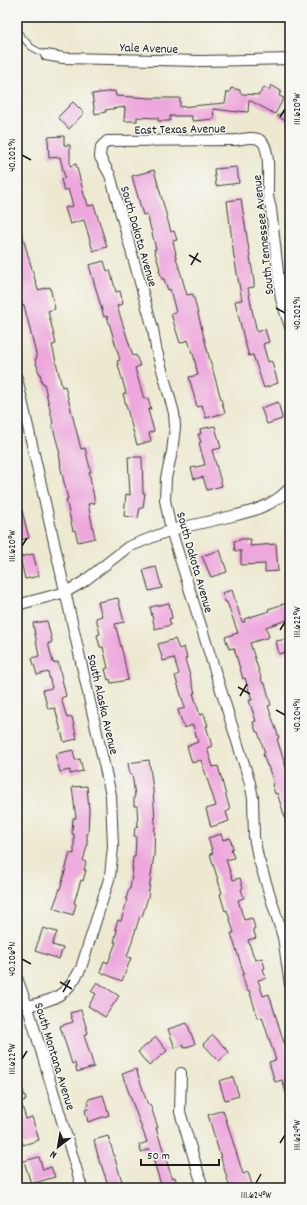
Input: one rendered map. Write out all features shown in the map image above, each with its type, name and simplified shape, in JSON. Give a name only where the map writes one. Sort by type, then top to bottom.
[{"type":"street","name":"Yale Avenue","points":[[46,55],[62,58],[201,62],[290,59]]},
{"type":"street","name":"East Texas Avenue","points":[[101,147],[107,141],[228,140],[256,138],[261,140]]},
{"type":"street","name":"South Tennessee Avenue","points":[[261,140],[266,147],[268,163],[268,195],[271,209],[281,299],[290,327]]},
{"type":"street","name":"South Dakota Avenue","points":[[101,147],[100,157],[110,175],[153,328],[156,348],[174,413],[175,427],[172,452],[166,478],[165,500],[171,530],[250,783],[253,798],[254,837],[258,857],[282,937],[290,985]]},
{"type":"street","name":"South Alaska Avenue","points":[[17,378],[111,795],[113,824],[112,864],[110,876],[81,968],[75,980],[68,988],[54,999],[28,1006]]},
{"type":"street","points":[[17,605],[66,592],[83,582],[128,548],[171,530],[255,510],[269,504],[290,488]]},
{"type":"street","name":"South Montana Avenue","points":[[17,978],[28,1006],[82,1188]]},
{"type":"street","points":[[181,1073],[180,1112],[203,1188]]},
{"type":"lane","name":"Yale Avenue","points":[[17,31],[31,47],[46,55]]},
{"type":"building","points":[[271,85],[281,91],[279,96],[284,98],[275,114],[249,100],[248,112],[213,109],[214,119],[193,121],[192,116],[170,116],[170,121],[158,121],[158,118],[137,117],[137,121],[124,121],[125,107],[105,110],[106,112],[95,114],[92,94],[115,91],[116,96],[180,98],[180,107],[225,103],[227,92],[230,92],[231,88],[240,90],[240,93],[243,94],[259,95],[264,87],[269,90]]},
{"type":"building","points":[[73,102],[84,113],[69,129],[58,117]]},
{"type":"building","points":[[290,108],[290,123],[277,116]]},
{"type":"building","points":[[64,136],[64,145],[70,145],[70,166],[76,164],[85,198],[88,206],[94,205],[107,247],[93,251],[84,220],[70,224],[65,208],[73,206],[68,189],[64,191],[61,179],[65,178],[60,157],[49,158],[48,137]]},
{"type":"building","points":[[237,167],[239,183],[216,186],[214,169]]},
{"type":"building","points":[[154,170],[171,232],[174,231],[177,240],[173,241],[175,254],[187,295],[193,294],[225,413],[206,418],[202,405],[197,407],[189,377],[198,375],[193,353],[188,340],[180,343],[171,314],[176,313],[170,289],[168,290],[164,279],[162,279],[147,214],[143,215],[132,176]]},
{"type":"building","points":[[241,199],[254,282],[254,287],[248,288],[252,310],[257,332],[265,329],[269,342],[263,344],[268,362],[272,362],[278,383],[264,388],[253,355],[249,356],[235,301],[242,300],[234,257],[227,201]]},
{"type":"building","points":[[17,224],[19,224],[38,290],[50,287],[55,309],[48,311],[56,344],[52,345],[62,387],[65,386],[81,449],[85,448],[91,472],[89,472],[95,503],[88,504],[95,538],[78,542],[75,530],[73,531],[66,499],[68,499],[60,465],[60,454],[52,424],[44,383],[42,383],[35,359],[37,358],[24,305],[22,306],[19,295],[21,295],[17,282]]},
{"type":"building","points":[[104,261],[107,271],[110,270],[116,292],[120,291],[123,304],[117,306],[133,356],[136,355],[140,366],[135,368],[144,399],[148,398],[151,409],[148,410],[154,431],[149,433],[151,441],[137,445],[123,394],[126,393],[117,361],[120,360],[107,316],[104,317],[89,265]]},
{"type":"building","points":[[278,402],[282,419],[267,424],[261,408]]},
{"type":"building","points":[[215,426],[221,448],[212,450],[222,486],[207,490],[203,477],[194,479],[191,468],[205,465],[199,443],[201,442],[198,434],[201,434],[200,429]]},
{"type":"building","points":[[128,457],[142,457],[143,493],[145,493],[143,508],[140,508],[138,518],[124,516],[126,494],[130,495]]},
{"type":"building","points":[[17,503],[20,503],[29,538],[17,541]]},
{"type":"building","points":[[240,539],[251,539],[250,546],[276,544],[278,571],[265,572],[265,564],[241,565],[241,551],[235,551],[234,541]]},
{"type":"building","points":[[220,550],[227,572],[211,577],[202,556]]},
{"type":"building","points":[[33,554],[39,576],[25,579],[20,557]]},
{"type":"building","points":[[156,567],[162,588],[149,591],[143,570]]},
{"type":"building","points":[[232,590],[242,622],[245,622],[244,619],[269,611],[268,609],[290,602],[290,619],[266,627],[269,637],[250,643],[263,684],[265,683],[271,705],[268,706],[279,738],[277,739],[290,780],[290,827],[288,827],[277,793],[275,794],[272,784],[274,784],[263,754],[265,753],[258,732],[256,732],[253,722],[256,721],[249,700],[252,700],[245,678],[243,679],[234,648],[229,649],[225,637],[238,633],[227,602],[225,602],[222,593]]},
{"type":"building","points":[[118,598],[124,622],[115,624],[128,680],[111,683],[110,679],[108,680],[105,669],[108,668],[103,647],[100,647],[97,635],[100,634],[96,618],[102,616],[98,602]]},
{"type":"building","points":[[169,603],[172,618],[169,619],[171,625],[155,629],[150,607]]},
{"type":"building","points":[[47,621],[52,641],[51,643],[48,643],[53,663],[58,662],[66,696],[61,698],[67,718],[72,717],[77,739],[64,742],[55,708],[48,709],[43,690],[52,688],[48,672],[37,675],[32,658],[39,656],[33,623]]},
{"type":"building","points":[[175,639],[179,649],[184,647],[187,658],[185,659],[195,693],[193,693],[200,715],[204,714],[208,726],[206,726],[212,746],[207,748],[213,767],[218,766],[230,810],[226,812],[229,821],[211,827],[206,809],[216,806],[201,760],[192,763],[187,746],[198,742],[193,725],[184,728],[178,710],[185,708],[175,676],[179,674],[174,658],[163,661],[158,644]]},
{"type":"building","points":[[287,639],[290,651],[279,654],[276,641]]},
{"type":"building","points":[[73,750],[75,760],[80,759],[83,771],[70,774],[70,770],[60,772],[55,754]]},
{"type":"building","points":[[149,760],[155,822],[154,855],[148,897],[142,917],[140,916],[127,957],[131,958],[122,981],[100,972],[104,961],[108,963],[116,942],[114,942],[117,930],[115,929],[118,920],[121,921],[127,900],[133,868],[133,857],[135,857],[136,836],[134,836],[135,827],[138,826],[137,806],[134,806],[135,796],[132,774],[130,774],[128,763]]},
{"type":"building","points":[[87,786],[89,810],[88,834],[87,846],[83,861],[86,862],[84,870],[86,870],[83,881],[81,880],[74,903],[76,904],[73,915],[53,908],[70,853],[74,854],[74,834],[72,834],[73,818],[76,818],[72,787]]},
{"type":"building","points":[[221,834],[223,840],[230,838],[233,848],[231,849],[234,858],[226,860],[233,880],[240,878],[243,888],[241,889],[244,898],[238,900],[244,920],[252,918],[255,928],[253,929],[256,938],[248,940],[255,960],[262,958],[266,978],[258,980],[263,996],[269,994],[288,1056],[290,1056],[290,1099],[288,1099],[282,1080],[275,1082],[269,1062],[276,1060],[262,1017],[258,1018],[249,990],[247,991],[242,974],[244,974],[231,933],[234,933],[220,894],[222,893],[210,854],[213,853],[208,838]]},
{"type":"building","points":[[43,928],[57,932],[52,945],[63,948],[59,959],[35,951]]},
{"type":"building","points":[[97,982],[119,996],[105,1017],[88,1006],[96,994],[91,991]]},
{"type":"building","points":[[81,1010],[88,1033],[84,1035],[94,1067],[77,1072],[75,1063],[72,1064],[60,1026],[73,1022],[70,1013]]},
{"type":"building","points":[[187,1023],[195,1044],[184,1048],[183,1045],[175,1048],[168,1029]]},
{"type":"building","points":[[213,1035],[229,1052],[219,1061],[203,1044]]},
{"type":"building","points":[[156,1037],[167,1051],[149,1066],[138,1052]]},
{"type":"building","points":[[136,1069],[148,1105],[150,1104],[158,1128],[156,1128],[172,1178],[175,1177],[178,1188],[162,1188],[150,1149],[141,1152],[139,1145],[147,1142],[122,1074]]},
{"type":"building","points":[[233,1077],[239,1096],[225,1100],[219,1081]]},
{"type":"building","points":[[17,1078],[19,1078],[26,1100],[21,1102],[26,1119],[32,1117],[39,1140],[23,1145],[17,1125]]},
{"type":"building","points":[[103,1095],[109,1115],[88,1122],[85,1110],[88,1109],[87,1106],[89,1105],[89,1099]]},
{"type":"building","points":[[223,1110],[243,1174],[248,1172],[253,1188],[230,1188],[208,1115]]},
{"type":"building","points":[[108,1136],[124,1188],[109,1188],[100,1164],[94,1140]]},
{"type":"building","points":[[39,1157],[43,1170],[51,1167],[55,1177],[31,1184],[24,1161]]}]
